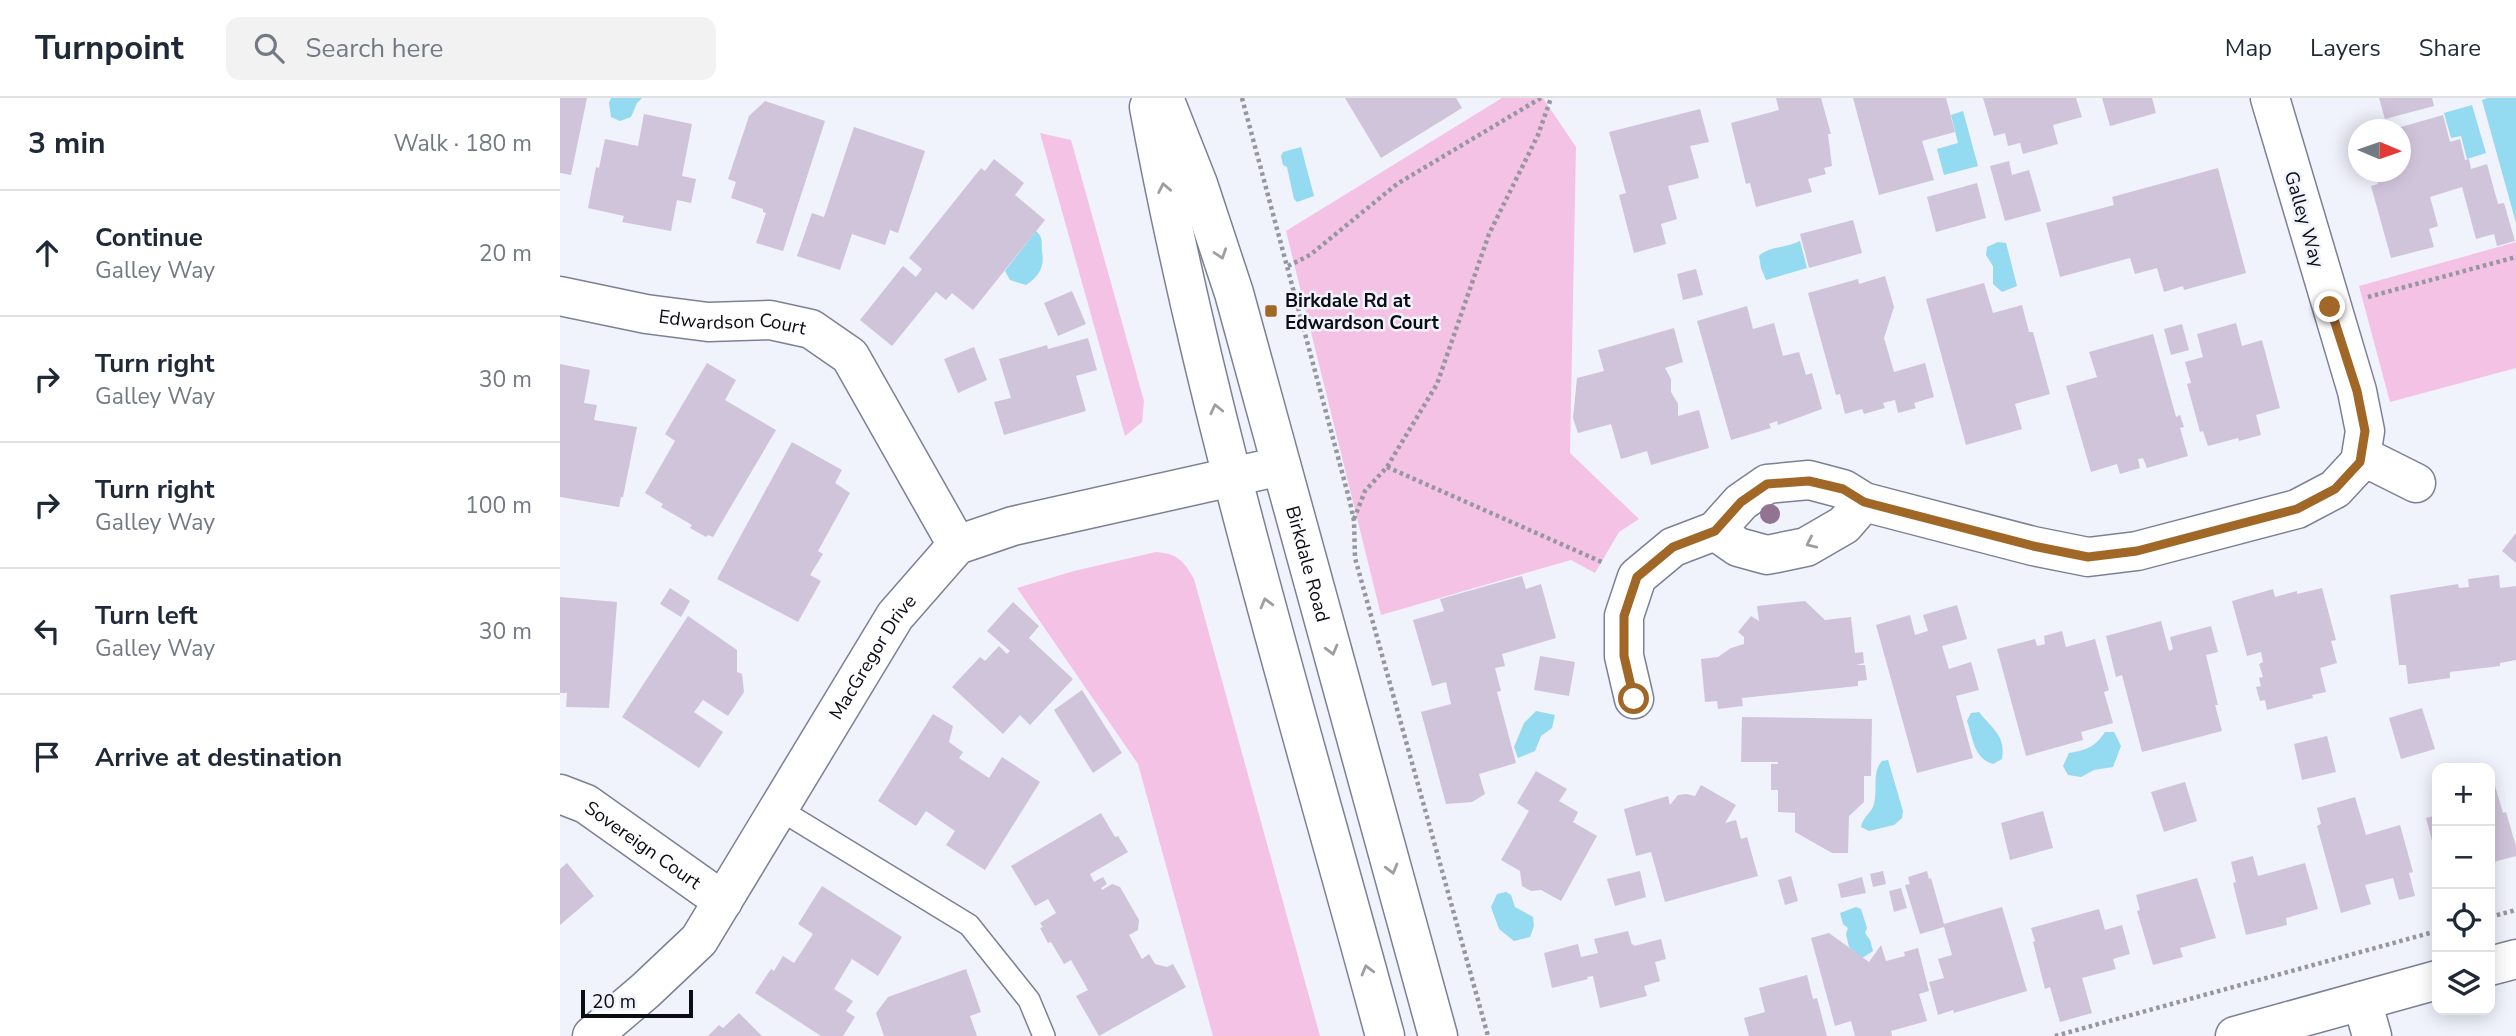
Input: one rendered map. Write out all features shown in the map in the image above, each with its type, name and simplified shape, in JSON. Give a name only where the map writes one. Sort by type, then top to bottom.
[{"type":"street","points":[[1148,98],[1165,193],[1231,476],[1385,1036]]},
{"type":"street","name":"Birkdale Road","points":[[1164,98],[1198,184],[1234,293],[1438,1036]]},
{"type":"street","name":"Galley Way","points":[[2270,98],[2357,391],[2365,431],[2360,462]]},
{"type":"street","name":"Edwardson Court","points":[[560,296],[646,314],[696,321],[770,320],[811,329],[850,356],[957,545]]},
{"type":"street","points":[[1634,699],[1624,656],[1624,616],[1637,577],[1673,547],[1715,531],[1741,502],[1767,484],[1809,481],[1843,489],[1864,502],[2033,546],[2088,557],[2137,551],[2297,509],[2335,489],[2360,462],[2374,462],[2416,483]]},
{"type":"street","points":[[957,545],[1013,526],[1281,466]]},
{"type":"street","points":[[1715,531],[1738,547],[1767,555],[1806,547],[1844,525],[1864,502]]},
{"type":"street","name":"MacGregor Drive","points":[[592,1036],[699,940],[895,616],[957,545]]},
{"type":"street","name":"Sovereign Court","points":[[560,794],[586,804],[723,901]]},
{"type":"street","points":[[2495,965],[2516,959]]},
{"type":"street","points":[[2235,1036],[2367,1018],[2432,983]]},
{"type":"lane","points":[[779,810],[969,925],[1029,1000],[1044,1036]]},
{"type":"path","points":[[1241,98],[1354,521],[1355,558],[1488,1036]]},
{"type":"path","points":[[1288,266],[1310,255],[1397,184],[1541,98]]},
{"type":"path","points":[[1354,521],[1365,491],[1387,467],[1437,384],[1489,234],[1538,135],[1551,98]]},
{"type":"path","points":[[2330,307],[2516,257]]},
{"type":"path","points":[[1387,467],[1637,577]]},
{"type":"path","points":[[2495,916],[2516,910]]},
{"type":"path","points":[[2055,1036],[2432,932]]},
{"type":"shaded area","points":[[1502,98],[1543,98],[1576,147],[1570,453],[1639,519],[1619,532],[1595,573],[1571,560],[1381,615],[1286,231]]},
{"type":"shaded area","points":[[1040,133],[1071,140],[1144,401],[1142,422],[1125,436]]},
{"type":"shaded area","points":[[2516,242],[2516,368],[2390,402],[2359,286]]},
{"type":"shaded area","points":[[1156,552],[1170,554],[1179,559],[1194,579],[1320,1036],[1213,1036],[1138,764],[1017,588],[1074,571]]},
{"type":"water","points":[[611,98],[642,98],[631,117],[620,121],[611,117]]},
{"type":"water","points":[[2516,98],[2516,223],[2482,100]]},
{"type":"water","points":[[2472,105],[2486,153],[2467,159],[2461,136],[2451,138],[2444,113]]},
{"type":"water","points":[[1963,111],[1978,166],[1944,175],[1937,149],[1958,143],[1951,115]]},
{"type":"water","points":[[1301,147],[1314,196],[1297,202],[1281,156],[1283,152]]},
{"type":"water","points":[[1036,231],[1042,241],[1043,262],[1040,271],[1026,285],[1010,280],[1005,271]]},
{"type":"water","points":[[1800,241],[1807,268],[1766,280],[1759,256],[1768,250]]},
{"type":"water","points":[[1998,242],[2006,243],[2017,286],[2002,292],[1993,284],[1993,266],[1986,255],[1987,247]]},
{"type":"water","points":[[1536,711],[1555,715],[1552,728],[1541,736],[1535,751],[1518,758],[1514,747],[1524,723]]},
{"type":"water","points":[[1979,712],[1997,733],[2002,744],[2002,759],[1993,764],[1981,757],[1967,721],[1971,713]]},
{"type":"water","points":[[2105,732],[2114,732],[2121,746],[2113,767],[2094,770],[2081,777],[2068,775],[2063,766],[2069,753],[2090,747]]},
{"type":"water","points":[[1888,760],[1903,811],[1902,818],[1894,825],[1869,831],[1861,827],[1873,807],[1879,766],[1882,761]]},
{"type":"water","points":[[1506,892],[1511,895],[1515,907],[1533,917],[1534,926],[1530,937],[1514,941],[1499,929],[1491,907],[1497,894]]},
{"type":"water","points":[[1856,907],[1861,909],[1867,928],[1865,933],[1873,951],[1862,958],[1849,947],[1846,934],[1848,928],[1843,924],[1840,913]]},
{"type":"building","points":[[560,98],[587,98],[571,175],[560,173]]},
{"type":"building","points":[[1345,98],[1456,98],[1462,108],[1381,158]]},
{"type":"building","points":[[1776,98],[1821,98],[1831,134],[1828,134],[1832,166],[1824,168],[1826,174],[1808,179],[1812,192],[1756,207],[1750,183],[1746,184],[1731,123],[1779,110]]},
{"type":"building","points":[[1853,98],[1946,98],[1955,132],[1922,141],[1934,180],[1879,195]]},
{"type":"building","points":[[1983,98],[2076,98],[2082,117],[2053,125],[2058,144],[2023,154],[2020,143],[2008,146],[2005,133],[1994,136]]},
{"type":"building","points":[[2102,98],[2152,98],[2156,113],[2110,126]]},
{"type":"building","points":[[2379,98],[2432,98],[2434,106],[2385,119]]},
{"type":"building","points":[[765,101],[825,121],[783,251],[756,243],[766,213],[763,209],[731,198],[736,182],[728,179],[749,116]]},
{"type":"building","points":[[1700,109],[1709,142],[1690,146],[1699,178],[1668,186],[1677,219],[1661,224],[1666,244],[1634,253],[1619,195],[1626,193],[1609,132]]},
{"type":"building","points":[[644,114],[692,124],[682,176],[696,179],[691,203],[677,200],[671,231],[622,222],[624,216],[588,208],[605,139],[638,146]]},
{"type":"building","points":[[2443,115],[2450,142],[2460,139],[2465,160],[2469,159],[2471,169],[2487,164],[2498,204],[2504,203],[2515,241],[2497,246],[2494,234],[2476,239],[2462,187],[2430,197],[2438,226],[2429,229],[2434,247],[2391,258],[2371,186],[2377,182],[2411,182],[2411,124]]},
{"type":"building","points":[[854,127],[925,151],[898,233],[890,230],[885,245],[852,234],[840,270],[797,256],[812,213],[824,217]]},
{"type":"building","points":[[994,159],[1024,183],[1015,195],[1045,220],[973,310],[952,293],[946,300],[936,292],[892,346],[860,320],[903,266],[916,277],[922,269],[909,258],[981,168],[985,171]]},
{"type":"building","points":[[2009,161],[2012,175],[2029,170],[2041,211],[2005,221],[1990,166]]},
{"type":"building","points":[[2218,168],[2246,273],[2184,290],[2183,286],[2164,292],[2157,268],[2135,274],[2130,258],[2060,277],[2046,223],[2114,205],[2112,197]]},
{"type":"building","points":[[1977,183],[1986,218],[1936,232],[1927,197]]},
{"type":"building","points":[[1853,220],[1862,253],[1809,268],[1800,234]]},
{"type":"building","points":[[1696,269],[1703,295],[1683,300],[1677,274]]},
{"type":"building","points":[[1885,276],[1894,307],[1884,338],[1894,372],[1925,363],[1934,397],[1914,403],[1916,408],[1898,413],[1895,400],[1883,403],[1885,408],[1864,414],[1862,409],[1845,414],[1840,394],[1836,395],[1808,293],[1858,279],[1859,284]]},
{"type":"building","points":[[1984,283],[1993,313],[2022,305],[2029,332],[2033,332],[2050,394],[2015,404],[2022,429],[1966,445],[1926,299]]},
{"type":"building","points":[[1072,291],[1086,324],[1058,336],[1044,303]]},
{"type":"building","points":[[1747,306],[1753,329],[1774,323],[1783,356],[1799,352],[1806,375],[1812,373],[1822,409],[1778,425],[1777,421],[1769,424],[1771,428],[1731,440],[1697,321]]},
{"type":"building","points":[[2236,323],[2242,346],[2262,340],[2280,408],[2256,415],[2261,435],[2208,446],[2203,431],[2200,432],[2187,384],[2191,383],[2185,362],[2203,357],[2197,334]]},
{"type":"building","points":[[2182,324],[2189,350],[2171,355],[2164,329]]},
{"type":"building","points":[[1674,328],[1683,362],[1665,368],[1671,379],[1671,392],[1678,404],[1678,416],[1699,410],[1709,448],[1651,465],[1647,451],[1621,459],[1611,424],[1578,433],[1573,418],[1577,378],[1604,371],[1598,350]]},
{"type":"building","points":[[2153,334],[2176,417],[2180,415],[2184,427],[2180,428],[2188,456],[2147,468],[2143,458],[2138,459],[2140,468],[2120,474],[2117,464],[2091,472],[2066,386],[2097,377],[2089,352]]},
{"type":"building","points":[[1088,338],[1097,370],[1076,376],[1086,411],[1004,435],[994,402],[1011,398],[999,359],[1047,345],[1048,349]]},
{"type":"building","points":[[974,347],[987,380],[958,393],[944,359]]},
{"type":"building","points":[[707,363],[736,380],[725,400],[776,430],[713,537],[706,537],[690,528],[692,525],[661,507],[663,504],[645,493],[675,441],[665,434]]},
{"type":"building","points":[[560,364],[590,370],[584,403],[597,405],[594,420],[637,427],[619,507],[560,497]]},
{"type":"building","points":[[792,442],[842,470],[835,483],[850,493],[818,551],[823,554],[810,575],[821,581],[798,622],[717,579]]},
{"type":"building","points":[[2516,533],[2516,563],[2502,551]]},
{"type":"building","points":[[2499,575],[2500,588],[2516,586],[2516,660],[2500,663],[2500,666],[2450,672],[2450,678],[2408,684],[2406,665],[2399,665],[2390,595],[2458,584],[2459,588],[2469,587],[2468,579]]},
{"type":"building","points":[[1522,576],[1526,589],[1541,584],[1556,638],[1502,654],[1505,666],[1495,668],[1501,691],[1497,692],[1516,763],[1479,774],[1485,794],[1472,802],[1446,804],[1421,712],[1451,704],[1446,682],[1432,686],[1413,620],[1444,611],[1440,599]]},
{"type":"building","points":[[670,588],[690,601],[681,617],[660,604]]},
{"type":"building","points":[[2322,588],[2336,640],[2331,641],[2337,663],[2320,668],[2326,692],[2267,710],[2265,700],[2260,701],[2256,687],[2261,686],[2259,678],[2263,677],[2259,664],[2263,662],[2261,652],[2247,656],[2232,601],[2273,589],[2275,597]]},
{"type":"building","points":[[560,597],[617,602],[609,708],[566,707],[567,693],[560,693]]},
{"type":"building","points":[[1805,601],[1825,620],[1851,617],[1855,653],[1863,652],[1864,663],[1856,665],[1865,665],[1867,680],[1858,681],[1858,686],[1742,698],[1743,706],[1718,709],[1717,701],[1705,702],[1701,659],[1718,657],[1731,648],[1744,644],[1744,637],[1738,632],[1751,616],[1759,621],[1757,606]]},
{"type":"building","points":[[1013,602],[1039,626],[1029,638],[1073,679],[1030,725],[1020,715],[1003,734],[952,687],[980,657],[985,661],[999,646],[1007,654],[1010,651],[987,631]]},
{"type":"building","points":[[1957,605],[1967,639],[1942,646],[1949,669],[1971,662],[1979,690],[1956,696],[1973,758],[1917,773],[1876,625],[1910,615],[1915,635],[1928,631],[1923,615]]},
{"type":"building","points":[[688,616],[737,650],[737,672],[742,674],[744,692],[728,716],[703,700],[694,712],[723,732],[699,768],[622,717]]},
{"type":"building","points":[[2161,621],[2169,651],[2173,649],[2170,637],[2211,626],[2218,652],[2206,655],[2222,731],[2142,752],[2122,675],[2116,677],[2106,636]]},
{"type":"building","points":[[2062,631],[2066,647],[2095,639],[2109,690],[2104,692],[2113,723],[2081,732],[2083,740],[2026,756],[1997,649],[2035,639],[2037,646],[2045,644],[2044,636]]},
{"type":"building","points":[[1540,656],[1575,662],[1569,696],[1534,690]]},
{"type":"building","points":[[1082,690],[1122,753],[1093,773],[1054,710]]},
{"type":"building","points":[[2422,708],[2435,749],[2401,759],[2389,718]]},
{"type":"building","points":[[933,714],[953,726],[949,742],[963,752],[959,758],[989,778],[1002,757],[1040,782],[985,870],[946,845],[955,831],[926,811],[916,826],[878,801]]},
{"type":"building","points":[[1742,717],[1872,719],[1871,776],[1864,776],[1864,802],[1849,816],[1848,853],[1832,853],[1795,832],[1795,813],[1778,812],[1778,790],[1771,790],[1771,764],[1778,762],[1741,762]]},
{"type":"building","points":[[2327,736],[2336,772],[2302,780],[2294,744]]},
{"type":"building","points":[[1536,771],[1567,789],[1559,801],[1578,812],[1573,822],[1597,836],[1561,901],[1541,890],[1531,891],[1522,886],[1520,871],[1501,860],[1529,811],[1517,803]]},
{"type":"building","points":[[2185,782],[2197,821],[2164,832],[2151,792]]},
{"type":"building","points":[[1701,785],[1736,805],[1725,823],[1736,820],[1741,839],[1747,837],[1758,876],[1665,902],[1651,852],[1636,856],[1624,809],[1668,796],[1670,805],[1678,795],[1695,796]]},
{"type":"building","points":[[2495,786],[2503,813],[2506,812],[2516,846],[2516,856],[2495,862]]},
{"type":"building","points":[[2355,797],[2366,835],[2400,825],[2413,872],[2409,873],[2415,896],[2399,900],[2393,878],[2365,885],[2371,904],[2341,913],[2317,826],[2321,824],[2317,808]]},
{"type":"building","points":[[2043,811],[2053,848],[2010,860],[2001,823]]},
{"type":"building","points":[[1101,813],[1115,837],[1118,836],[1128,852],[1090,874],[1094,882],[1103,877],[1107,884],[1102,890],[1112,884],[1120,887],[1139,920],[1138,930],[1129,935],[1142,959],[1149,954],[1155,964],[1167,967],[1173,964],[1186,987],[1099,1036],[1076,996],[1088,990],[1071,960],[1064,964],[1040,928],[1043,927],[1040,923],[1056,913],[1048,899],[1035,906],[1011,866]]},
{"type":"building","points":[[2432,816],[2432,841],[2426,818]]},
{"type":"building","points":[[2253,856],[2258,876],[2305,863],[2318,909],[2286,918],[2287,925],[2246,935],[2233,883],[2236,882],[2231,862]]},
{"type":"building","points":[[567,863],[594,896],[560,925],[560,869]]},
{"type":"building","points":[[1640,871],[1646,897],[1615,906],[1607,879]]},
{"type":"building","points":[[1883,871],[1886,884],[1873,887],[1870,874]]},
{"type":"building","points":[[1927,871],[1944,924],[2002,907],[2027,991],[1954,1013],[1953,1010],[1938,1015],[1929,982],[1944,978],[1938,959],[1952,955],[1944,927],[1920,934],[1905,885],[1910,884],[1908,877]]},
{"type":"building","points":[[1791,876],[1798,901],[1785,905],[1778,880]]},
{"type":"building","points":[[1862,877],[1866,893],[1841,898],[1838,884]]},
{"type":"building","points":[[2197,878],[2216,938],[2180,948],[2183,957],[2153,965],[2137,911],[2140,910],[2136,895]]},
{"type":"building","points":[[822,886],[902,937],[878,976],[852,959],[834,989],[853,1001],[846,1011],[855,1017],[843,1036],[821,1036],[755,993],[783,956],[794,963],[813,934],[798,924]]},
{"type":"building","points":[[1901,888],[1907,908],[1894,912],[1889,891]]},
{"type":"building","points":[[2099,909],[2105,930],[2122,925],[2130,954],[2113,959],[2116,969],[2082,978],[2092,1013],[2060,1022],[2050,987],[2045,989],[2031,928]]},
{"type":"building","points":[[1628,931],[1634,946],[1661,939],[1666,959],[1655,962],[1660,981],[1644,986],[1647,996],[1600,1008],[1593,976],[1552,988],[1544,953],[1578,944],[1581,957],[1598,953],[1594,939]]},
{"type":"building","points":[[1829,933],[1869,962],[1881,945],[1886,961],[1905,956],[1904,952],[1918,948],[1929,991],[1919,994],[1927,1021],[1891,1031],[1892,1036],[1855,1036],[1851,1021],[1835,1026],[1811,938]]},
{"type":"building","points":[[966,969],[981,1012],[970,1016],[977,1036],[884,1036],[876,1013],[888,997]]},
{"type":"building","points":[[1807,975],[1813,999],[1817,998],[1827,1036],[1749,1036],[1744,1018],[1765,1012],[1759,988]]},
{"type":"building","points":[[739,1013],[762,1036],[708,1036],[719,1025],[723,1028]]},
{"type":"place","name":"Birkdale Rd at Edwardson Court","points":[[1271,311]]},
{"type":"route","points":[[1634,699],[1624,656],[1624,616],[1637,577],[1673,547],[1715,531],[1741,502],[1767,484],[1809,481],[1843,489],[1864,502],[2033,546],[2088,557],[2137,551],[2297,509],[2335,489],[2360,462],[2365,431],[2357,391],[2330,307]]}]
